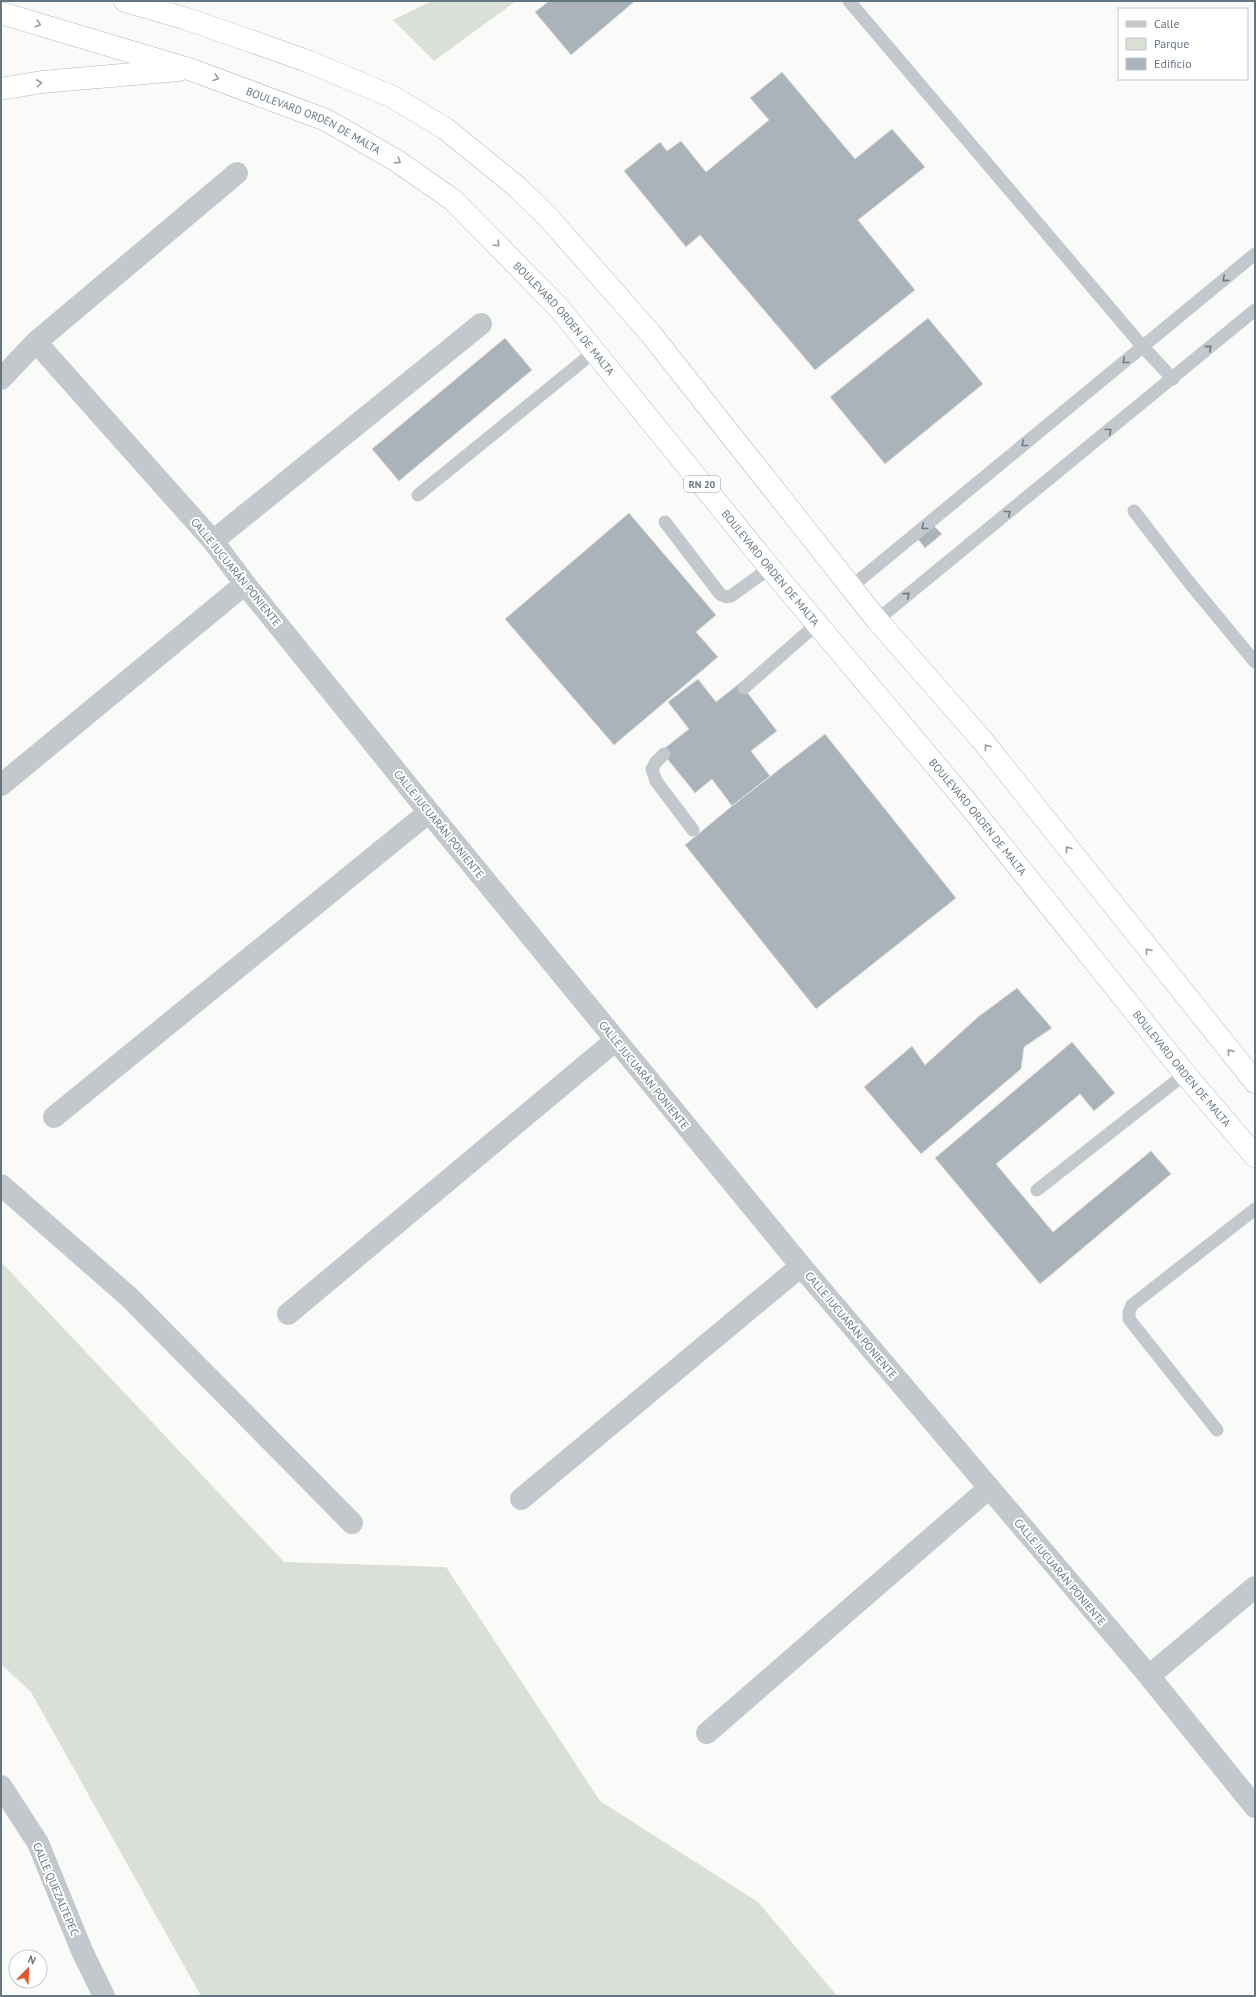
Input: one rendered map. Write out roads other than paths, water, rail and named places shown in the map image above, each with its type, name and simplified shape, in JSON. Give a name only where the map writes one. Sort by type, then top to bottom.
[{"type":"highway","points":[[125,1],[184,18],[307,61],[390,96],[446,129],[516,186],[547,216],[650,333],[851,587],[982,740],[1255,1082]]},
{"type":"highway","name":"BOULEVARD ORDEN DE MALTA","points":[[1,13],[192,70],[326,120],[397,161],[453,200],[559,308],[770,568],[969,805],[1185,1074],[1255,1156]]},
{"type":"highway","points":[[1,89],[42,82],[192,70]]},
{"type":"street","points":[[1,380],[36,342],[237,173]]},
{"type":"street","points":[[213,541],[481,324]]},
{"type":"street","points":[[1,358],[36,342]]},
{"type":"street","name":"CALLE JUCUARÁN PONIENTE","points":[[36,342],[213,541],[429,812],[801,1266],[1149,1676],[1255,1806]]},
{"type":"street","points":[[1,785],[246,584]]},
{"type":"street","points":[[54,1117],[429,812]]},
{"type":"street","points":[[288,1314],[616,1040]]},
{"type":"street","points":[[1,1185],[129,1297],[352,1522]]},
{"type":"street","points":[[521,1499],[801,1266]]},
{"type":"street","points":[[707,1733],[989,1488]]},
{"type":"street","points":[[1149,1676],[1255,1587]]},
{"type":"street","name":"CALLE QUEZALTEPEC","points":[[1,1786],[38,1843],[82,1951],[104,1996]]},
{"type":"lane","points":[[849,1],[1143,347],[1173,379]]},
{"type":"lane","points":[[851,587],[1255,254]]},
{"type":"lane","points":[[878,620],[1173,379],[1255,310]]},
{"type":"lane","points":[[418,495],[594,352]]},
{"type":"lane","points":[[1134,511],[1188,581],[1255,662]]},
{"type":"lane","points":[[665,522],[720,594],[726,597],[731,596],[770,568]]},
{"type":"lane","points":[[744,688],[817,624]]},
{"type":"lane","points":[[664,754],[656,762],[652,770],[656,781],[693,830]]},
{"type":"lane","points":[[1037,1190],[1185,1074]]},
{"type":"lane","points":[[1217,1430],[1129,1319],[1129,1312],[1132,1305],[1255,1209]]}]
